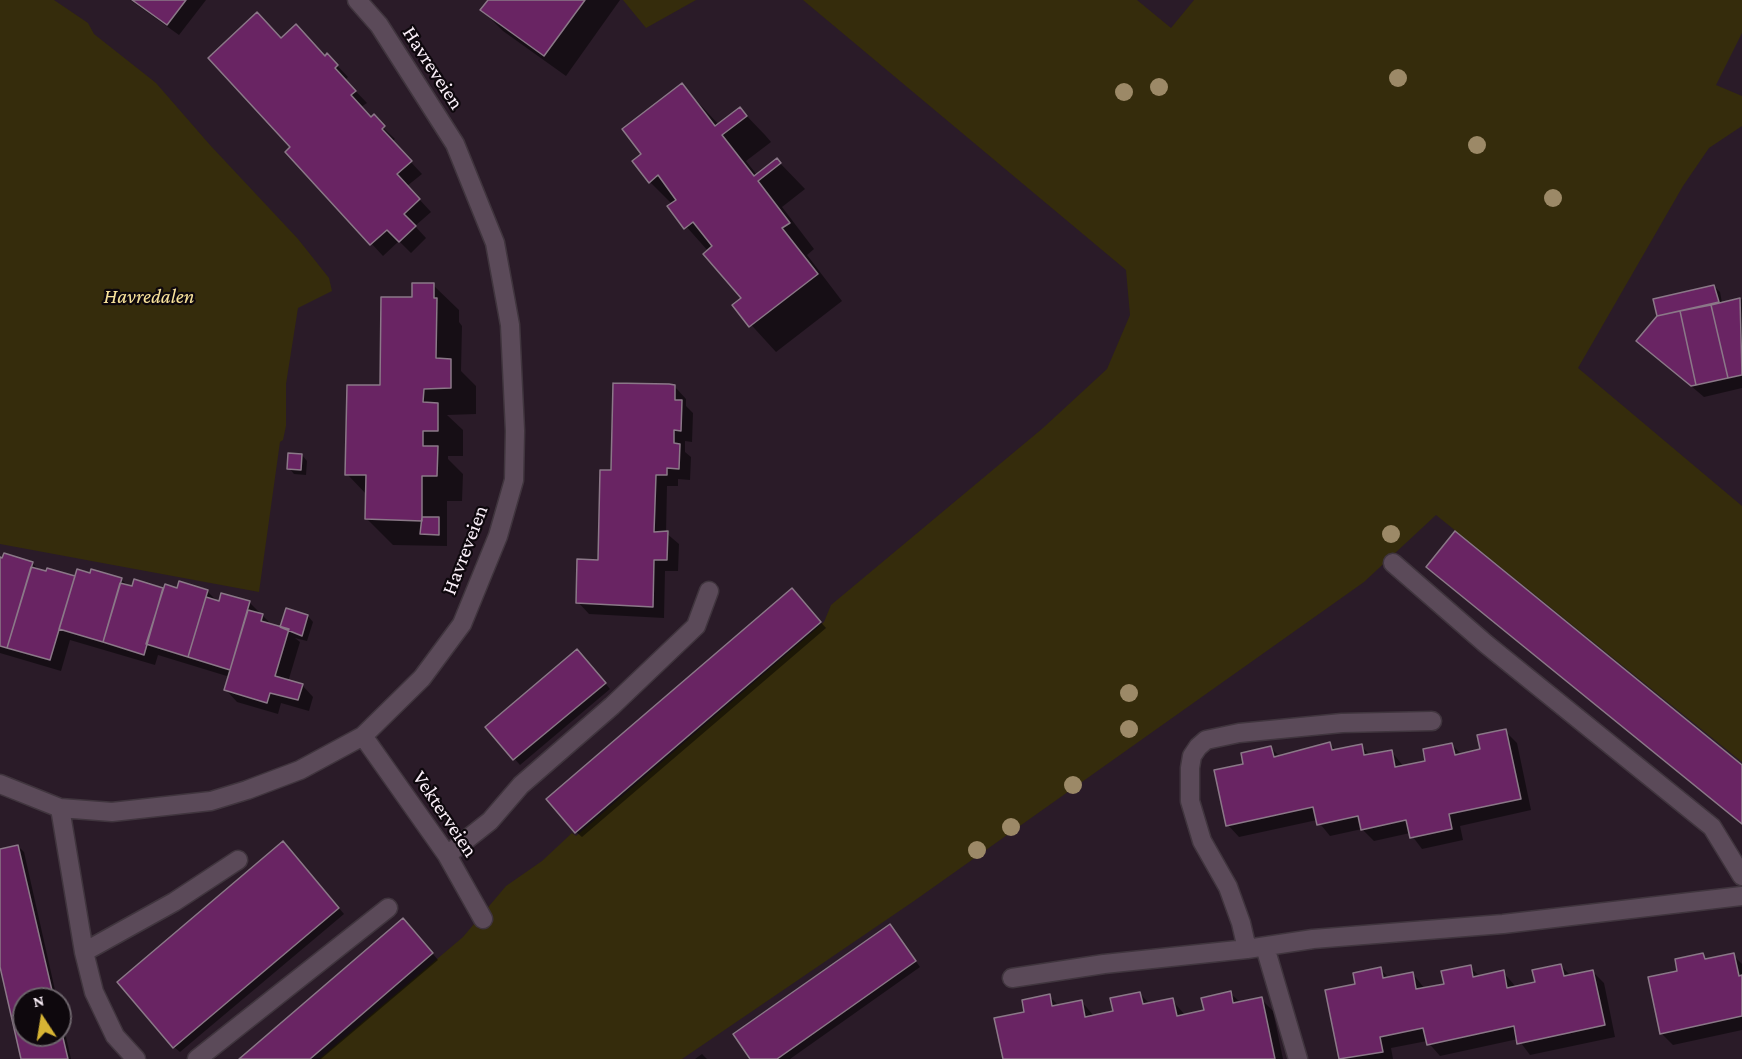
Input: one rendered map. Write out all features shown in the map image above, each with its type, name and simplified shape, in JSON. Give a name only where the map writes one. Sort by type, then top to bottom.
[{"type":"street","name":"Havreveien","points":[[0,784],[60,808],[112,812],[211,801],[300,770],[363,736],[422,678],[462,624],[498,536],[514,480],[515,431],[510,325],[495,243],[455,144],[378,25],[357,0]]},
{"type":"street","points":[[1393,563],[1486,644],[1712,827],[1742,876]]},
{"type":"street","points":[[447,855],[490,821],[521,785],[612,706],[696,626],[709,591]]},
{"type":"street","points":[[1298,1059],[1256,948],[1241,922],[1228,887],[1202,841],[1191,801],[1192,756],[1206,740],[1239,733],[1342,723],[1432,721]]},
{"type":"street","name":"Vekterveien","points":[[363,736],[447,855],[483,920]]},
{"type":"street","points":[[60,808],[84,952],[103,1016],[115,1036],[136,1059]]},
{"type":"street","points":[[84,952],[174,902],[238,860]]},
{"type":"street","points":[[1012,978],[1104,964],[1256,948],[1313,939],[1503,924],[1742,896]]},
{"type":"street","points":[[197,1059],[388,908]]},
{"type":"green space","name":"Havredalen","points":[[0,0],[54,0],[88,23],[94,34],[156,83],[210,145],[298,239],[329,278],[332,291],[298,308],[286,384],[286,426],[283,440],[280,442],[259,592],[0,544]]},
{"type":"green space","points":[[623,0],[696,0],[646,28]]},
{"type":"green space","points":[[803,0],[1137,0],[1171,28],[1194,0],[1742,0],[1742,33],[1716,85],[1742,96],[1742,126],[1709,148],[1683,186],[1578,368],[1742,506],[1742,762],[1436,515],[1364,582],[914,901],[682,1059],[319,1059],[463,937],[506,886],[542,861],[572,833],[576,836],[824,622],[831,605],[1043,428],[1107,369],[1130,315],[1126,270]]},
{"type":"building","points":[[132,0],[186,0],[167,25]]},
{"type":"building","points":[[488,0],[585,0],[544,56],[480,10]]},
{"type":"building","points":[[257,12],[281,38],[296,24],[325,56],[327,53],[338,65],[335,68],[356,91],[351,95],[371,117],[374,114],[385,126],[382,129],[412,161],[397,174],[420,199],[404,214],[416,226],[399,242],[387,230],[370,245],[285,152],[290,147],[208,58]]},
{"type":"building","points":[[682,83],[715,126],[740,107],[747,116],[722,135],[754,176],[777,158],[781,163],[758,181],[790,223],[782,228],[818,274],[749,327],[732,305],[741,298],[703,254],[712,246],[693,222],[684,229],[667,206],[676,200],[658,175],[649,183],[632,161],[641,154],[622,129]]},
{"type":"building","points":[[412,283],[434,283],[434,298],[437,298],[436,358],[451,359],[451,388],[424,389],[423,402],[438,403],[438,431],[423,431],[423,446],[438,446],[437,476],[422,476],[422,521],[365,519],[366,475],[345,475],[347,385],[380,385],[381,297],[412,297]]},
{"type":"building","points":[[1714,285],[1719,302],[1657,316],[1653,299]]},
{"type":"building","points":[[1740,298],[1742,375],[1728,378],[1711,305]]},
{"type":"building","points":[[1711,305],[1728,378],[1696,385],[1680,311]]},
{"type":"building","points":[[1680,311],[1696,385],[1691,386],[1636,341],[1657,316]]},
{"type":"building","points":[[613,383],[675,385],[675,400],[682,400],[681,431],[674,430],[674,443],[680,444],[679,469],[667,468],[667,475],[656,475],[654,532],[668,531],[667,560],[654,560],[653,607],[576,603],[577,559],[598,560],[600,470],[611,470]]},
{"type":"building","points":[[288,453],[302,454],[301,470],[287,469]]},
{"type":"building","points":[[422,517],[439,517],[439,535],[420,534]]},
{"type":"building","points":[[1455,531],[1742,765],[1742,824],[1426,567]]},
{"type":"building","points":[[4,553],[33,562],[7,648],[0,646],[0,557],[2,558]]},
{"type":"building","points":[[31,567],[46,571],[47,568],[75,576],[50,660],[7,648]]},
{"type":"building","points":[[77,569],[90,573],[91,569],[122,578],[103,642],[59,629]]},
{"type":"building","points":[[134,579],[163,588],[144,655],[103,642],[120,583],[132,586]]},
{"type":"building","points":[[179,581],[208,590],[188,657],[146,644],[165,584],[177,588]]},
{"type":"building","points":[[792,588],[821,622],[575,833],[546,799]]},
{"type":"building","points":[[221,593],[250,601],[230,670],[188,657],[206,597],[219,601]]},
{"type":"building","points":[[286,608],[308,615],[302,636],[280,627]]},
{"type":"building","points":[[248,610],[263,614],[261,621],[289,629],[275,676],[303,684],[298,700],[270,693],[267,703],[224,690]]},
{"type":"building","points":[[577,649],[606,683],[513,760],[485,727]]},
{"type":"building","points":[[1506,729],[1521,799],[1449,814],[1452,829],[1410,838],[1406,820],[1361,830],[1358,816],[1317,825],[1313,807],[1226,826],[1214,770],[1243,764],[1241,753],[1271,746],[1274,757],[1330,742],[1332,750],[1362,744],[1364,755],[1392,750],[1395,767],[1425,761],[1423,749],[1452,743],[1455,755],[1480,749],[1477,735]]},
{"type":"building","points":[[283,841],[339,908],[173,1048],[117,982]]},
{"type":"building","points":[[18,845],[51,987],[12,987],[12,1020],[0,967],[0,849]]},
{"type":"building","points":[[403,918],[433,953],[310,1059],[239,1059]]},
{"type":"building","points":[[890,924],[916,961],[777,1059],[750,1059],[733,1034]]},
{"type":"building","points":[[1703,953],[1705,959],[1734,953],[1739,976],[1742,975],[1742,1016],[1660,1034],[1648,977],[1677,971],[1675,959]]},
{"type":"building","points":[[1561,964],[1564,976],[1593,970],[1605,1025],[1517,1044],[1514,1026],[1427,1045],[1423,1028],[1380,1037],[1383,1052],[1339,1059],[1325,990],[1355,984],[1353,973],[1381,967],[1383,978],[1413,972],[1416,989],[1444,984],[1441,971],[1471,965],[1473,977],[1504,970],[1507,988],[1535,982],[1532,970]]},
{"type":"building","points":[[1231,991],[1233,1003],[1262,997],[1275,1059],[1003,1059],[994,1018],[1024,1012],[1022,1000],[1050,994],[1052,1006],[1082,1000],[1085,1017],[1113,1011],[1110,998],[1140,992],[1143,1004],[1173,998],[1177,1016],[1204,1010],[1201,998]]},
{"type":"building","points":[[18,1047],[65,1047],[68,1059],[21,1059]]}]
